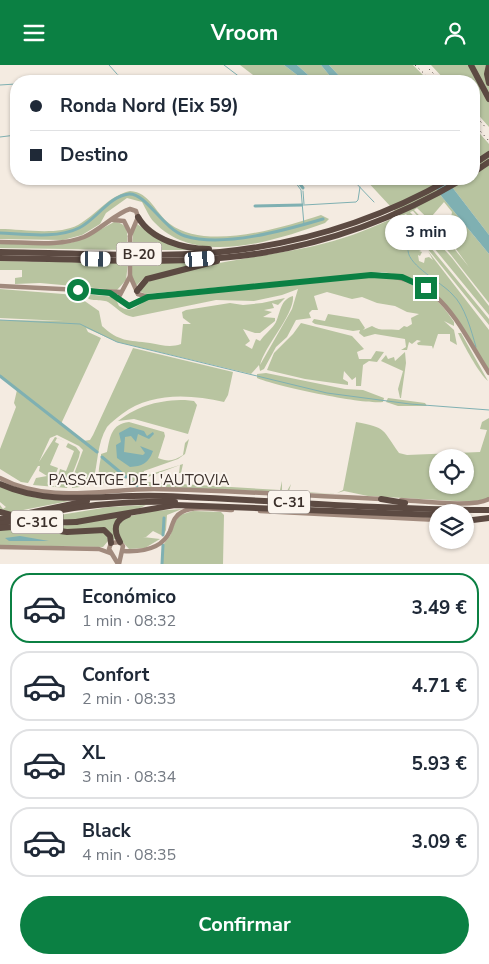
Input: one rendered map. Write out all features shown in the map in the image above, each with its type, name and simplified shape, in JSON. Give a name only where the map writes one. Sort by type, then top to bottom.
[{"type":"highway","points":[[489,65],[487,75],[489,83]]},
{"type":"highway","points":[[480,82],[489,99]]},
{"type":"highway","points":[[487,161],[489,154]]},
{"type":"highway","name":"B-20","points":[[0,252],[166,254],[221,252],[256,247],[376,218],[439,185]]},
{"type":"highway","name":"B-20","points":[[0,258],[162,260],[233,256],[299,246],[428,198],[452,185]]},
{"type":"highway","points":[[138,217],[146,229],[178,244],[206,249],[256,247]]},
{"type":"highway","points":[[136,291],[146,279],[233,256]]},
{"type":"highway","name":"C-31C","points":[[0,484],[33,495],[64,498],[125,496]]},
{"type":"highway","points":[[64,498],[106,491]]},
{"type":"highway","name":"C-31","points":[[0,519],[60,505],[125,496],[429,508]]},
{"type":"highway","points":[[381,499],[409,504],[429,505]]},
{"type":"highway","name":"C-31","points":[[0,524],[55,511],[134,502],[194,502],[256,507],[429,515]]},
{"type":"highway","name":"C-31C","points":[[0,512],[36,522],[76,522],[156,508],[204,506],[256,507]]},
{"type":"highway","points":[[120,542],[115,529],[120,519],[156,508]]},
{"type":"highway","name":"C-31","points":[[474,510],[489,510]]},
{"type":"highway","points":[[474,517],[489,518]]},
{"type":"highway","points":[[474,520],[489,518]]},
{"type":"highway","points":[[0,528],[24,526],[67,532],[104,530],[110,536],[110,545]]},
{"type":"street","points":[[0,242],[66,241],[84,237],[132,209],[137,212],[138,217],[130,236]]},
{"type":"street","points":[[124,213],[130,236],[130,276],[136,291],[137,302]]},
{"type":"street","points":[[112,221],[134,223]]},
{"type":"street","points":[[110,293],[120,298],[128,306],[148,297],[371,275],[402,277],[426,288],[444,303],[489,373]]},
{"type":"street","points":[[120,298],[130,276]]},
{"type":"street","points":[[0,286],[110,293],[123,290],[136,291],[148,297]]},
{"type":"street","name":"PASSATGE DE L'AUTOVIA","points":[[0,478],[25,489],[47,493],[153,489],[469,503],[489,499]]},
{"type":"street","name":"PASSATGE DE L'AUTOVIA","points":[[122,552],[151,548],[164,539],[176,517],[184,511],[226,510],[429,520]]},
{"type":"street","points":[[99,549],[120,542],[122,552],[119,564]]},
{"type":"street","points":[[110,545],[112,554],[119,564]]},
{"type":"street","points":[[0,547],[99,549],[112,554],[122,552]]},
{"type":"green space","points":[[240,65],[284,65],[297,75],[253,75]]},
{"type":"green space","points":[[297,65],[321,65],[329,75],[308,75]]},
{"type":"green space","points":[[329,65],[413,65],[423,75],[338,75]]},
{"type":"green space","points":[[431,65],[489,65],[489,127],[480,117],[480,75],[440,75]]},
{"type":"green space","points":[[480,134],[489,144],[489,235],[451,185],[480,185]]},
{"type":"green space","points":[[371,185],[434,185],[489,254],[489,303],[440,241],[448,241],[469,267],[448,238],[417,208],[414,210],[438,235],[448,240],[438,238],[413,211],[410,212],[452,258],[489,306],[489,315],[406,214],[404,215],[489,319],[489,325],[414,232],[413,238],[420,245],[417,238],[426,248],[419,251],[422,252],[420,256],[418,255],[419,261],[424,263],[425,258],[429,257],[433,260],[428,251],[489,330],[489,370],[458,320],[447,306],[435,294],[420,284],[402,276],[381,272],[146,294],[141,292],[141,287],[152,280],[170,274],[324,244],[389,220],[401,226],[400,223],[403,220]],"holes":[[[444,202],[452,212],[452,235],[440,226],[432,216]]]},
{"type":"green space","points":[[130,191],[143,195],[170,224],[185,232],[203,236],[244,235],[286,226],[321,215],[329,219],[325,223],[305,230],[261,242],[214,247],[192,244],[172,236],[152,220],[142,202],[127,198],[106,213],[100,224],[82,235],[63,240],[0,239],[0,229],[50,231],[78,225],[115,197]]},
{"type":"green space","points":[[114,222],[126,228],[127,250],[0,248],[0,244],[70,243],[85,238]]},
{"type":"green space","points":[[137,224],[197,250],[132,250],[133,232]]},
{"type":"green space","points":[[0,261],[128,263],[126,280],[117,290],[40,283],[15,284],[15,278],[22,277],[22,270],[0,270]]},
{"type":"green space","points":[[202,262],[144,278],[136,286],[132,280],[132,263]]},
{"type":"green space","points":[[392,277],[412,284],[428,293],[441,305],[454,322],[454,326],[444,321],[454,330],[457,345],[450,341],[450,334],[438,334],[433,349],[432,346],[418,345],[417,343],[421,341],[417,340],[412,344],[409,342],[407,350],[401,350],[406,347],[405,339],[375,334],[364,337],[359,333],[360,330],[353,331],[312,322],[314,319],[325,321],[328,314],[359,319],[365,328],[363,330],[372,326],[375,328],[399,330],[404,326],[407,327],[412,324],[411,318],[419,314],[407,312],[395,306],[377,303],[362,297],[352,299],[327,292],[314,296],[318,310],[312,310],[309,313],[311,318],[296,320],[287,337],[276,347],[264,369],[260,371],[259,365],[251,374],[117,342],[86,328],[88,332],[101,338],[61,424],[83,441],[90,440],[93,435],[133,348],[233,372],[228,395],[224,402],[184,396],[158,398],[133,407],[122,414],[107,427],[104,433],[99,447],[93,482],[88,486],[72,488],[74,474],[83,450],[57,435],[50,438],[39,462],[55,437],[67,442],[57,438],[55,442],[59,444],[50,465],[58,468],[53,481],[47,483],[55,487],[33,485],[36,478],[47,476],[39,471],[40,466],[38,466],[28,483],[21,482],[0,469],[0,449],[16,407],[14,403],[17,390],[0,376],[0,320],[64,321],[0,318],[0,289],[76,295],[99,311],[102,326],[119,338],[170,346],[181,344],[183,324],[191,324],[183,318],[182,312],[186,310],[230,303],[243,305],[262,303],[285,298],[278,305],[272,303],[274,308],[264,310],[272,312],[263,317],[275,318],[275,321],[260,333],[243,329],[250,341],[245,345],[252,349],[256,339],[260,341],[275,324],[283,303],[293,296],[289,312],[260,365],[292,309],[298,289],[282,295],[254,301],[216,300],[133,317],[123,313],[108,302],[89,299],[84,294],[115,297],[119,306],[131,309],[149,299],[364,278]]},
{"type":"green space","points":[[301,323],[352,336],[364,349],[357,352],[359,359],[371,359],[376,351],[384,352],[377,362],[369,361],[363,365],[361,386],[356,386],[356,377],[352,380],[344,371],[343,379],[348,382],[348,385],[305,379],[267,370],[274,353]]},
{"type":"green space","points":[[458,333],[461,333],[488,381],[476,366]]},
{"type":"green space","points":[[405,352],[406,363],[400,398],[398,389],[403,371],[381,361],[386,355],[388,359],[394,357],[395,361]]},
{"type":"green space","points":[[266,373],[345,389],[363,390],[384,398],[383,402],[358,401],[282,386],[257,378],[257,374]]},
{"type":"green space","points":[[388,398],[425,403],[427,406],[398,406],[386,402]]},
{"type":"green space","points":[[167,401],[194,401],[197,405],[188,434],[134,419],[118,421],[142,407]]},
{"type":"green space","points":[[489,418],[489,498],[473,502],[368,496],[344,491],[337,493],[343,490],[356,422],[379,428],[386,434],[399,453],[407,455],[429,454],[429,494],[474,494],[474,452],[480,452],[487,430],[480,429],[482,422]]},
{"type":"green space","points":[[129,422],[164,432],[165,436],[158,458],[174,460],[180,457],[183,455],[185,443],[189,439],[185,454],[178,459],[144,471],[140,482],[133,481],[129,477],[107,484],[103,483],[99,476],[101,454],[107,452],[112,432],[115,428],[118,425]]},
{"type":"green space","points":[[68,443],[76,447],[80,452],[79,457],[67,488],[55,487],[60,469],[66,471],[74,451],[66,447]]},
{"type":"green space","points":[[183,464],[181,473],[179,473],[180,465],[148,477],[148,482],[280,490],[282,481],[282,491],[287,491],[291,484],[289,491],[336,494],[151,487],[145,483],[148,475]]},
{"type":"green space","points":[[0,487],[37,498],[69,501],[8,513],[0,510],[0,505],[3,509],[6,507],[0,502]]},
{"type":"green space","points":[[146,505],[108,516],[60,520],[35,519],[109,507]]},
{"type":"green space","points":[[182,509],[167,515],[166,530],[163,536],[153,531],[146,537],[143,537],[160,539],[145,548],[129,549],[120,539],[117,527],[122,518],[153,511]]},
{"type":"green space","points":[[193,511],[221,512],[224,515],[223,564],[162,564],[163,545],[170,536],[175,522],[180,515]]},
{"type":"green space","points":[[120,516],[115,539],[113,540],[110,533],[12,525],[23,522],[61,526]]},
{"type":"green space","points":[[12,528],[99,531],[106,533],[108,541],[103,547],[0,545],[0,530]]},
{"type":"water","points":[[284,65],[297,65],[308,75],[297,75]]},
{"type":"water","points":[[321,65],[329,65],[338,75],[329,75]]},
{"type":"water","points":[[434,185],[451,185],[489,235],[489,254]]},
{"type":"water","points":[[130,427],[144,431],[147,436],[153,432],[154,434],[149,439],[138,434],[136,442],[131,436],[125,437],[124,452],[143,455],[145,453],[140,446],[153,451],[149,459],[144,463],[130,467],[117,458],[116,445],[121,442],[119,433]]},
{"type":"water","points":[[20,536],[49,541],[9,541],[5,538]]},
{"type":"waterway","points":[[109,65],[117,74]]},
{"type":"waterway","points":[[224,65],[237,75]]},
{"type":"waterway","points":[[0,85],[10,84]]},
{"type":"waterway","points":[[0,137],[10,136]]},
{"type":"waterway","points":[[297,185],[301,190],[304,225]]},
{"type":"waterway","points":[[358,185],[374,202]]},
{"type":"waterway","points":[[304,205],[356,202],[360,187]]},
{"type":"waterway","points":[[303,191],[304,204]]},
{"type":"waterway","points":[[0,233],[61,234],[79,228],[115,199],[129,194],[142,199],[177,232],[200,239],[236,239],[291,228],[323,219]]},
{"type":"waterway","points":[[255,206],[302,205]]},
{"type":"waterway","points":[[391,220],[408,239],[408,250]]},
{"type":"waterway","points":[[408,251],[410,257],[419,268],[457,299],[467,319],[476,347]]},
{"type":"waterway","points":[[0,320],[80,324],[117,342],[327,393],[410,404],[489,410]]},
{"type":"waterway","points":[[0,376],[97,452]]},
{"type":"waterway","points":[[102,457],[126,477]]},
{"type":"waterway","points":[[130,481],[137,486]]},
{"type":"waterway","points":[[163,535],[164,518]]},
{"type":"waterway","points":[[162,564],[163,545]]},
{"type":"railway","points":[[415,65],[426,75]]},
{"type":"railway","points":[[429,69],[435,75]]},
{"type":"railway","points":[[480,121],[487,129]]},
{"type":"railway","points":[[480,131],[489,141]]},
{"type":"route","points":[[78,290],[110,293],[120,298],[124,305],[129,306],[148,297],[371,275],[402,277],[426,288]]}]
